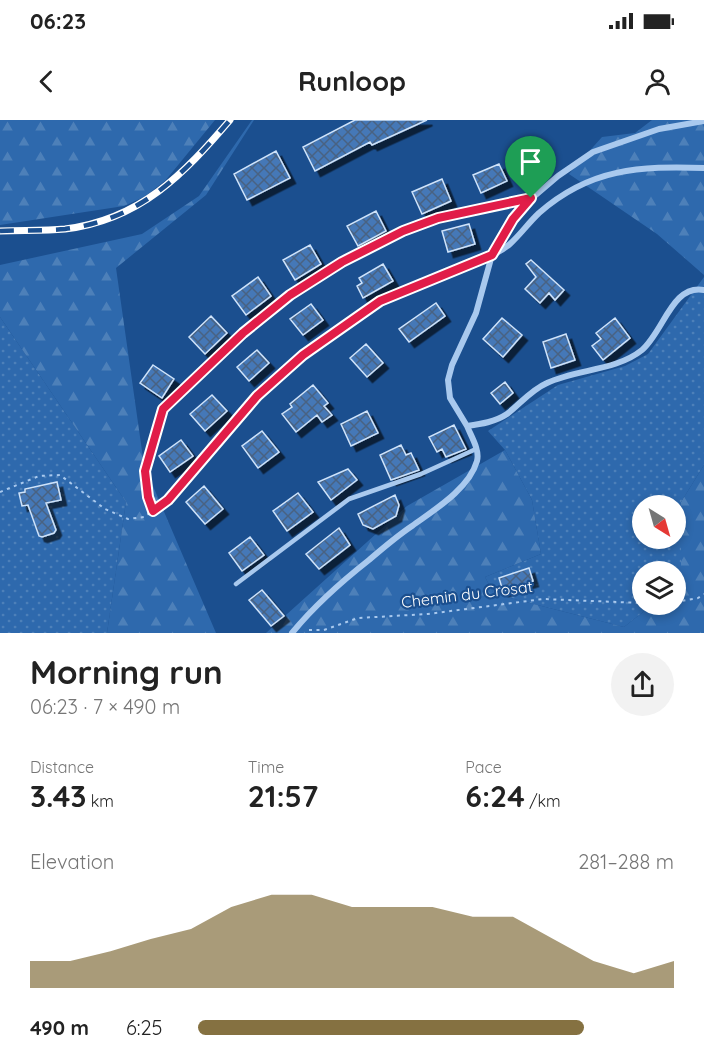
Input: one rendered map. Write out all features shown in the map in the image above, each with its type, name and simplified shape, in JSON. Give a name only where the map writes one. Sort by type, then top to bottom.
[{"type":"street","points":[[292,633],[332,591],[366,562],[443,504],[472,473],[478,460],[476,449],[467,426],[450,398],[448,380],[452,365],[476,313],[492,255],[513,219],[531,198],[593,152],[658,129],[704,122]]},
{"type":"street","points":[[492,255],[506,249],[540,213],[578,187],[608,174],[651,167],[704,168]]},
{"type":"street","points":[[467,426],[492,421],[506,414],[546,383],[626,360],[650,342],[683,293],[698,289],[704,290]]},
{"type":"lane","points":[[151,445],[163,409],[243,333],[290,295],[342,262],[403,231],[438,218],[531,198]]},
{"type":"lane","points":[[168,500],[257,396],[303,355],[380,301],[492,255]]},
{"type":"lane","points":[[236,584],[349,499],[421,474],[476,449]]},
{"type":"path","points":[[151,445],[145,471],[148,497],[153,511]]},
{"type":"path","points":[[0,492],[39,476],[60,475],[105,509],[128,519],[144,517],[168,500]]},
{"type":"path","points":[[686,600],[698,598],[704,594]]},
{"type":"path","name":"Chemin du Crosat","points":[[300,623],[311,631],[324,630],[358,618],[428,614],[543,599],[632,603]]},
{"type":"green space","points":[[0,120],[215,120],[165,181],[144,197],[124,206],[0,225]]},
{"type":"green space","points":[[254,120],[206,195],[116,268],[144,465],[216,633],[107,633],[126,502],[0,317],[0,265],[142,234],[199,196]]},
{"type":"green space","points":[[652,120],[704,120],[704,275],[657,234],[569,174],[602,137],[635,133]]},
{"type":"green space","points":[[704,277],[704,465],[685,495],[632,495],[632,549],[681,549],[681,561],[632,561],[632,615],[639,615],[624,627],[494,594],[485,577],[541,554],[532,500],[505,450],[488,431],[558,385],[625,366],[648,354]]},
{"type":"green space","points":[[0,317],[126,502],[107,633],[0,633]]},
{"type":"green space","points":[[505,450],[532,500],[541,554],[485,577],[494,594],[624,627],[639,615],[686,615],[686,561],[681,561],[681,549],[686,549],[685,495],[704,465],[704,633],[266,633],[407,506]]},
{"type":"building","points":[[355,120],[427,120],[372,145],[370,142],[315,171],[303,147]]},
{"type":"building","points":[[276,151],[290,178],[247,200],[234,174]]},
{"type":"building","points":[[499,164],[507,181],[481,193],[473,175]]},
{"type":"building","points":[[442,179],[451,201],[422,214],[412,192]]},
{"type":"building","points":[[376,211],[386,231],[358,246],[347,226]]},
{"type":"building","points":[[469,224],[475,244],[448,252],[442,231]]},
{"type":"building","points":[[310,245],[321,264],[295,280],[283,260]]},
{"type":"building","points":[[531,260],[564,290],[555,300],[549,293],[540,303],[525,289],[536,277],[526,264]]},
{"type":"building","points":[[383,264],[393,281],[363,298],[357,286],[362,283],[359,278]]},
{"type":"building","points":[[258,277],[271,296],[246,315],[232,296]]},
{"type":"building","points":[[436,303],[445,316],[409,342],[399,329]]},
{"type":"building","points":[[311,304],[323,320],[303,335],[290,319]]},
{"type":"building","points":[[211,316],[227,333],[205,354],[189,337]]},
{"type":"building","points":[[502,318],[522,335],[503,357],[483,339]]},
{"type":"building","points":[[615,318],[630,338],[603,360],[592,346],[601,339],[596,333]]},
{"type":"building","points":[[566,334],[575,360],[551,368],[543,342]]},
{"type":"building","points":[[366,344],[383,363],[367,377],[350,358]]},
{"type":"building","points":[[257,350],[269,363],[249,381],[237,367]]},
{"type":"building","points":[[153,365],[174,379],[162,398],[140,383]]},
{"type":"building","points":[[505,382],[513,393],[500,404],[491,393]]},
{"type":"building","points":[[313,385],[328,403],[324,406],[332,415],[322,422],[317,415],[296,432],[282,414],[292,407],[290,404]]},
{"type":"building","points":[[212,395],[227,411],[205,431],[190,414]]},
{"type":"building","points":[[367,411],[378,433],[351,446],[341,424]]},
{"type":"building","points":[[454,425],[466,449],[446,457],[442,449],[437,452],[429,437]]},
{"type":"building","points":[[262,431],[279,452],[258,468],[242,446]]},
{"type":"building","points":[[181,440],[193,456],[170,472],[159,456]]},
{"type":"building","points":[[401,445],[406,455],[411,453],[419,470],[391,480],[380,455]]},
{"type":"building","points":[[348,469],[357,480],[331,500],[318,482]]},
{"type":"building","points":[[57,482],[61,500],[46,503],[56,530],[42,537],[39,536],[28,505],[22,506],[19,493],[25,492],[25,489]]},
{"type":"building","points":[[204,486],[223,509],[205,524],[186,502]]},
{"type":"building","points":[[298,493],[313,512],[287,531],[273,511]]},
{"type":"building","points":[[395,495],[399,505],[396,516],[373,529],[363,525],[358,514]]},
{"type":"building","points":[[339,528],[350,545],[319,569],[306,554]]},
{"type":"building","points":[[250,537],[264,555],[242,571],[229,553]]},
{"type":"building","points":[[529,568],[533,581],[503,591],[499,578]]},
{"type":"building","points":[[262,590],[284,616],[271,626],[249,600]]},
{"type":"railway","points":[[0,231],[65,229],[92,224],[116,216],[138,205],[177,176],[230,120]]},
{"type":"route","points":[[531,198],[513,219],[492,255],[380,301],[303,355],[257,396],[168,500],[153,511],[148,497],[145,471],[163,409],[243,333],[290,295],[342,262],[403,231],[438,218],[531,198]]}]
